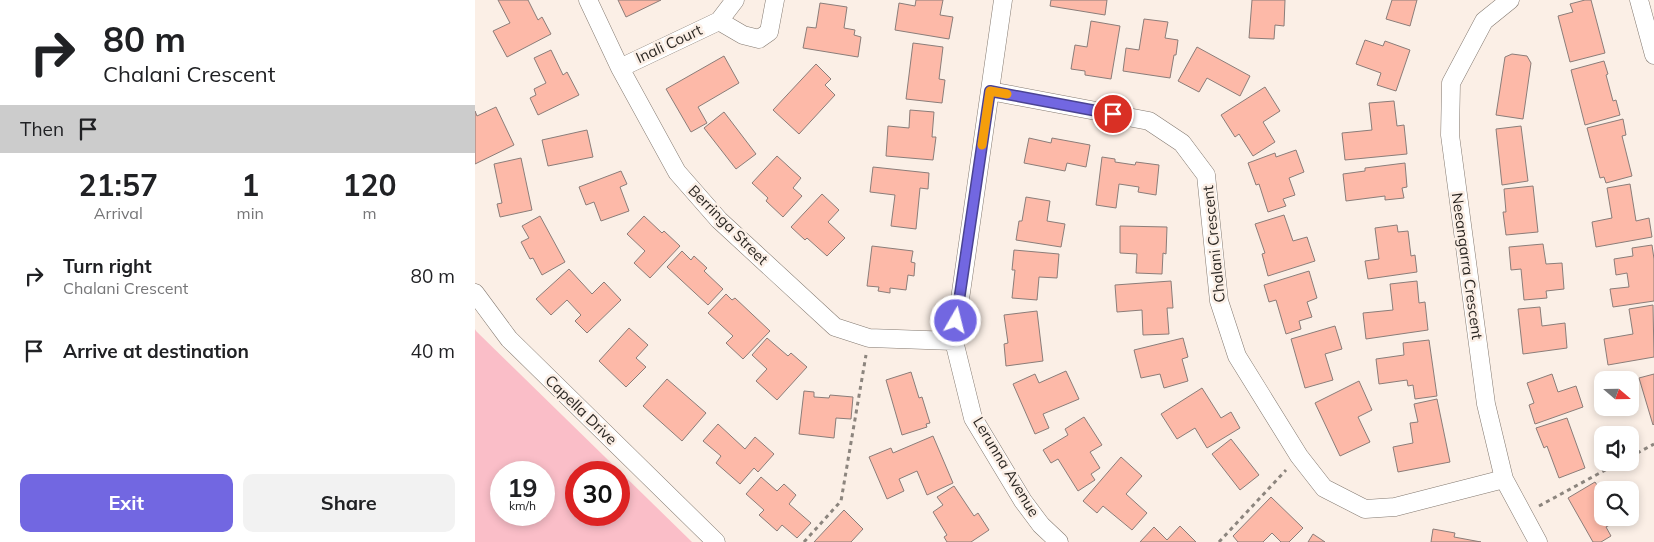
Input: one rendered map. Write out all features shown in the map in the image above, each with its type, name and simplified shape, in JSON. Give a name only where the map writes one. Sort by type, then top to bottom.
[{"type":"street","name":"Berringa Street","points":[[588,0],[620,68],[677,172],[719,220],[835,327],[869,338],[953,340]]},
{"type":"street","name":"Inali Court","points":[[620,68],[719,21],[735,0]]},
{"type":"street","name":"Inali Court","points":[[719,21],[743,35],[759,39],[769,32],[775,0]]},
{"type":"street","name":"Lerunna Avenue","points":[[1003,0],[953,340],[973,418],[1023,501],[1041,525],[1059,542]]},
{"type":"street","name":"Neeangarra Crescent","points":[[1510,0],[1484,21],[1451,83],[1450,135],[1486,404],[1504,479],[1538,542]]},
{"type":"street","points":[[1639,0],[1654,55]]},
{"type":"street","name":"Chalani Crescent","points":[[990,91],[1149,121],[1182,143],[1207,175],[1219,301],[1237,356],[1299,456],[1324,488],[1365,509],[1395,507],[1504,479]]},
{"type":"street","name":"Capella Drive","points":[[475,293],[509,340],[716,542]]},
{"type":"path","points":[[804,542],[841,500],[869,338]]},
{"type":"path","points":[[1639,452],[1654,444]]},
{"type":"path","points":[[1219,542],[1299,456]]},
{"type":"path","points":[[1522,515],[1603,471]]},
{"type":"shaded area","points":[[475,329],[609,461],[565,461],[565,526],[630,526],[630,481],[692,542],[475,542]]},
{"type":"building","points":[[498,0],[528,0],[538,20],[542,17],[551,34],[507,57],[493,31],[510,23]]},
{"type":"building","points":[[618,0],[661,0],[626,17]]},
{"type":"building","points":[[916,0],[943,0],[940,15],[953,17],[949,39],[895,30],[899,3],[915,6]]},
{"type":"building","points":[[1051,0],[1107,0],[1105,15],[1050,6]]},
{"type":"building","points":[[1252,0],[1285,0],[1284,26],[1275,25],[1274,39],[1249,38]]},
{"type":"building","points":[[1392,0],[1417,0],[1410,26],[1386,19]]},
{"type":"building","points":[[1591,0],[1605,53],[1570,62],[1558,16],[1573,12],[1570,4]]},
{"type":"building","points":[[820,3],[847,7],[844,28],[855,30],[854,35],[861,37],[858,57],[803,48],[807,27],[816,28]]},
{"type":"building","points":[[1144,19],[1168,22],[1165,38],[1178,40],[1170,78],[1123,71],[1126,48],[1139,50]]},
{"type":"building","points":[[1091,21],[1120,26],[1111,79],[1085,75],[1085,71],[1071,69],[1075,45],[1087,47]]},
{"type":"building","points":[[1365,40],[1383,46],[1385,41],[1410,50],[1396,91],[1377,85],[1381,73],[1356,64]]},
{"type":"building","points":[[913,43],[943,47],[939,79],[945,80],[942,103],[906,99]]},
{"type":"building","points":[[1197,47],[1250,76],[1240,96],[1207,78],[1199,92],[1178,81]]},
{"type":"building","points":[[551,50],[563,75],[567,72],[579,95],[538,115],[530,98],[536,95],[534,89],[546,83],[534,58]]},
{"type":"building","points":[[1512,54],[1527,56],[1531,63],[1523,119],[1496,115],[1505,57]]},
{"type":"building","points":[[724,56],[739,83],[698,107],[707,123],[691,132],[666,89]]},
{"type":"building","points":[[1604,61],[1613,101],[1616,100],[1620,115],[1585,125],[1571,70]]},
{"type":"building","points":[[816,64],[831,79],[825,85],[835,95],[799,134],[773,110]]},
{"type":"building","points":[[1265,87],[1280,111],[1263,122],[1275,142],[1253,156],[1239,134],[1235,137],[1221,115]]},
{"type":"building","points":[[1394,101],[1397,126],[1404,125],[1407,154],[1345,160],[1342,133],[1372,130],[1369,103]]},
{"type":"building","points":[[496,107],[514,145],[475,164],[475,111],[477,116]]},
{"type":"building","points":[[910,110],[934,112],[932,137],[936,137],[933,160],[886,156],[888,126],[909,128]]},
{"type":"building","points":[[724,112],[756,154],[736,169],[704,128]]},
{"type":"building","points":[[1623,119],[1626,135],[1622,136],[1632,176],[1606,183],[1604,177],[1600,178],[1587,128]]},
{"type":"building","points":[[1521,126],[1528,181],[1502,185],[1496,129]]},
{"type":"building","points":[[587,130],[593,157],[548,166],[542,140]]},
{"type":"building","points":[[1029,138],[1051,143],[1052,138],[1090,145],[1086,167],[1067,163],[1065,171],[1024,163]]},
{"type":"building","points":[[1296,150],[1304,172],[1289,178],[1295,195],[1283,199],[1286,206],[1268,212],[1259,184],[1256,185],[1248,163],[1275,153],[1276,157]]},
{"type":"building","points":[[777,156],[801,178],[793,188],[802,196],[783,217],[766,201],[768,198],[752,183]]},
{"type":"building","points":[[1102,157],[1115,159],[1115,162],[1135,165],[1136,162],[1159,165],[1156,195],[1138,192],[1139,187],[1119,184],[1116,208],[1096,205]]},
{"type":"building","points":[[521,158],[532,210],[500,217],[497,204],[502,203],[494,164]]},
{"type":"building","points":[[1405,163],[1407,187],[1402,188],[1404,198],[1385,200],[1385,196],[1346,201],[1343,174],[1365,171],[1365,168]]},
{"type":"building","points":[[873,167],[929,173],[928,189],[920,188],[916,229],[891,226],[895,195],[870,192]]},
{"type":"building","points":[[621,171],[627,184],[620,187],[629,211],[601,221],[594,202],[586,205],[579,187]]},
{"type":"building","points":[[1630,184],[1636,221],[1649,218],[1652,237],[1596,247],[1592,222],[1612,218],[1607,188]]},
{"type":"building","points":[[1533,186],[1538,232],[1506,235],[1503,212],[1506,212],[1504,189]]},
{"type":"building","points":[[822,194],[839,210],[828,222],[845,238],[827,256],[791,227]]},
{"type":"building","points":[[1026,197],[1050,201],[1047,221],[1065,224],[1061,247],[1016,240],[1019,221],[1022,221]]},
{"type":"building","points":[[1284,215],[1293,241],[1307,237],[1315,261],[1268,276],[1262,254],[1265,253],[1255,224]]},
{"type":"building","points":[[540,216],[565,262],[542,275],[533,258],[530,259],[521,242],[529,238],[522,226]]},
{"type":"building","points":[[644,216],[662,233],[664,231],[680,246],[650,278],[634,263],[645,251],[627,234]]},
{"type":"building","points":[[1397,225],[1398,232],[1408,231],[1411,256],[1415,255],[1417,272],[1368,279],[1365,261],[1379,259],[1375,228]]},
{"type":"building","points":[[1120,226],[1167,227],[1166,254],[1163,253],[1162,274],[1136,273],[1137,254],[1120,253]]},
{"type":"building","points":[[1543,244],[1546,264],[1562,263],[1564,289],[1546,291],[1547,298],[1524,300],[1521,269],[1511,270],[1509,247]]},
{"type":"building","points":[[1652,245],[1654,301],[1613,307],[1610,289],[1629,287],[1627,273],[1616,275],[1614,259],[1633,256],[1632,248]]},
{"type":"building","points":[[872,246],[913,251],[911,262],[915,263],[914,276],[908,275],[906,290],[890,288],[890,293],[878,291],[879,287],[867,286]]},
{"type":"building","points":[[1014,250],[1059,254],[1057,278],[1039,277],[1037,300],[1012,298],[1015,270],[1012,270]]},
{"type":"building","points":[[682,251],[691,260],[694,256],[707,268],[704,271],[723,289],[708,305],[667,267]]},
{"type":"building","points":[[569,269],[592,294],[604,282],[621,300],[587,333],[575,321],[581,315],[567,300],[551,315],[536,299]]},
{"type":"building","points":[[1309,271],[1317,298],[1307,302],[1312,317],[1299,321],[1301,329],[1286,334],[1276,300],[1269,302],[1264,285]]},
{"type":"building","points":[[1171,281],[1173,308],[1167,308],[1169,334],[1143,335],[1142,310],[1117,312],[1115,285]]},
{"type":"building","points":[[1417,281],[1419,303],[1425,302],[1428,330],[1366,339],[1363,313],[1393,310],[1390,284]]},
{"type":"building","points":[[726,294],[732,300],[735,298],[770,331],[743,359],[726,343],[733,336],[708,313]]},
{"type":"building","points":[[1653,305],[1654,357],[1608,365],[1604,339],[1633,334],[1629,309]]},
{"type":"building","points":[[1540,307],[1542,326],[1565,323],[1567,348],[1523,354],[1518,309]]},
{"type":"building","points":[[1037,311],[1043,361],[1006,366],[1004,344],[1008,343],[1004,315]]},
{"type":"building","points":[[1335,326],[1342,349],[1325,354],[1333,380],[1305,388],[1291,339]]},
{"type":"building","points":[[629,328],[648,345],[636,358],[646,367],[626,387],[599,361]]},
{"type":"building","points":[[767,338],[788,356],[791,353],[807,367],[777,400],[756,381],[767,369],[752,355]]},
{"type":"building","points":[[1183,338],[1188,357],[1182,359],[1188,381],[1164,388],[1160,374],[1141,378],[1134,350]]},
{"type":"building","points":[[1429,340],[1437,396],[1415,399],[1413,385],[1408,386],[1407,380],[1379,384],[1376,359],[1404,355],[1403,343]]},
{"type":"building","points":[[1066,371],[1079,399],[1043,414],[1049,428],[1035,434],[1013,384],[1035,374],[1039,383]]},
{"type":"building","points":[[911,372],[919,398],[922,397],[930,423],[926,424],[927,427],[902,435],[886,380]]},
{"type":"building","points":[[1552,374],[1558,392],[1576,386],[1583,407],[1535,424],[1529,405],[1534,403],[1527,383]]},
{"type":"building","points":[[1654,374],[1653,425],[1639,378]]},
{"type":"building","points":[[667,379],[706,413],[682,441],[643,406]]},
{"type":"building","points":[[1359,381],[1372,410],[1358,417],[1370,442],[1340,456],[1315,403]]},
{"type":"building","points":[[1202,388],[1221,418],[1231,412],[1240,428],[1207,448],[1195,428],[1177,439],[1161,414]]},
{"type":"building","points":[[804,391],[814,392],[814,397],[829,398],[830,395],[853,397],[851,419],[836,418],[834,438],[799,434]]},
{"type":"building","points":[[1437,399],[1450,462],[1398,472],[1393,447],[1413,443],[1410,423],[1418,422],[1414,404]]},
{"type":"building","points":[[1084,417],[1102,445],[1090,452],[1100,468],[1091,474],[1095,480],[1078,491],[1058,459],[1051,463],[1043,450],[1068,435],[1065,429]]},
{"type":"building","points":[[1567,418],[1585,468],[1559,478],[1547,446],[1544,448],[1536,428]]},
{"type":"building","points":[[718,424],[745,449],[755,437],[774,454],[758,472],[754,468],[740,484],[716,463],[721,456],[703,441]]},
{"type":"building","points":[[933,436],[953,483],[927,495],[917,471],[899,479],[904,491],[887,499],[869,457],[891,448],[893,453]]},
{"type":"building","points":[[1231,439],[1259,475],[1240,490],[1212,454]]},
{"type":"building","points":[[1121,457],[1142,476],[1126,494],[1147,513],[1132,530],[1103,506],[1097,513],[1083,501]]},
{"type":"building","points":[[761,477],[777,491],[784,484],[796,495],[789,504],[811,523],[797,538],[782,525],[777,531],[759,515],[764,510],[746,494]]},
{"type":"building","points":[[1594,483],[1594,526],[1608,526],[1606,527],[1611,536],[1601,542],[1593,542],[1568,498]]},
{"type":"building","points":[[954,486],[974,516],[978,513],[989,530],[971,542],[947,542],[944,537],[947,535],[933,512],[943,505],[937,497]]},
{"type":"building","points":[[1271,497],[1303,528],[1289,542],[1281,542],[1272,533],[1263,542],[1238,542],[1233,536]]},
{"type":"building","points":[[844,510],[863,529],[851,542],[814,542]]},
{"type":"building","points":[[1180,526],[1196,542],[1140,542],[1154,527],[1167,540]]},
{"type":"building","points":[[1433,529],[1455,533],[1454,537],[1481,542],[1431,542]]},
{"type":"building","points":[[1313,534],[1325,542],[1308,542]]},
{"type":"slow traffic","points":[[982,145],[990,91],[1007,94]]},
{"type":"route","points":[[956,321],[990,91],[1113,114]]}]
